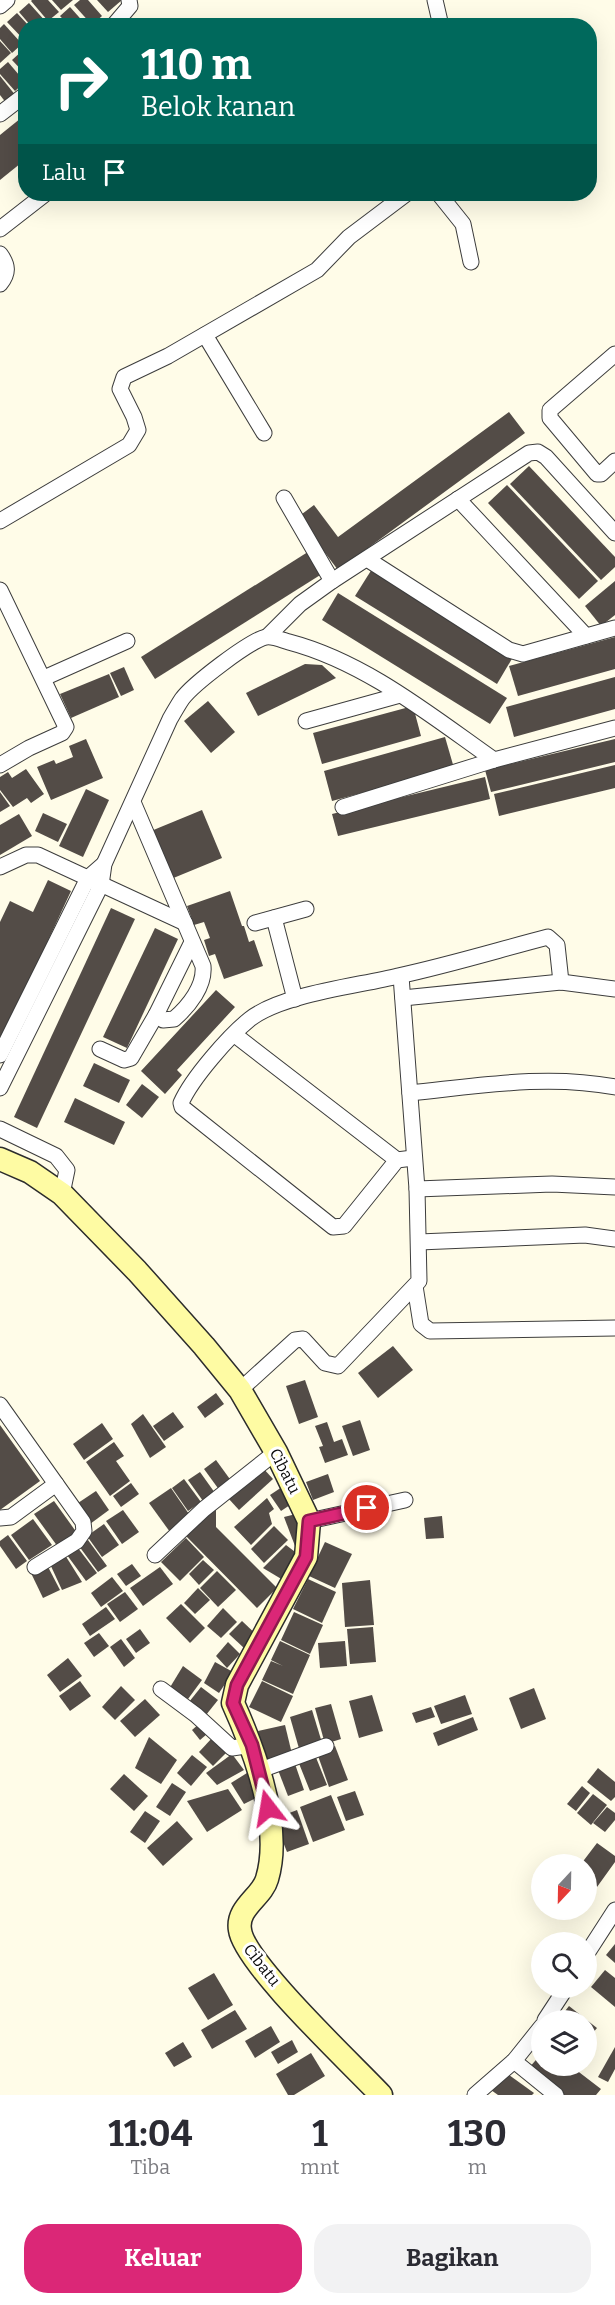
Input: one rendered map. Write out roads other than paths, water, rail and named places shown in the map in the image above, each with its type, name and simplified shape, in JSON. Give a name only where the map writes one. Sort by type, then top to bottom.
[{"type":"street","points":[[0,6],[7,0]]},
{"type":"street","points":[[120,18],[130,6],[129,0]]},
{"type":"street","points":[[435,0],[439,18]]},
{"type":"street","points":[[0,114],[18,100]]},
{"type":"street","points":[[0,229],[36,201]]},
{"type":"street","points":[[0,521],[129,445],[138,430],[120,389],[124,377],[205,335],[317,270],[349,237],[397,201]]},
{"type":"street","points":[[444,201],[463,225],[471,262]]},
{"type":"street","points":[[0,254],[7,264],[7,270],[0,285]]},
{"type":"street","points":[[205,335],[264,433]]},
{"type":"street","points":[[614,465],[601,474],[597,474],[550,418],[549,413],[615,354]]},
{"type":"street","points":[[0,1088],[170,718],[182,698],[212,671],[268,636],[300,604],[332,581],[529,453],[538,452],[546,457],[615,533]]},
{"type":"street","points":[[284,498],[332,581]]},
{"type":"street","points":[[458,499],[586,636]]},
{"type":"street","points":[[367,559],[509,650],[523,654],[615,628]]},
{"type":"street","points":[[0,590],[66,727],[62,733],[29,748],[0,765]]},
{"type":"street","points":[[268,636],[302,645],[334,658],[400,695],[494,759]]},
{"type":"street","points":[[44,678],[127,641]]},
{"type":"street","points":[[306,721],[400,695]]},
{"type":"street","points":[[343,807],[494,759],[615,728]]},
{"type":"street","points":[[133,802],[203,966],[202,983],[174,1019],[163,1020],[156,1015]]},
{"type":"street","points":[[0,867],[26,855],[38,855],[185,923]]},
{"type":"street","points":[[0,1055],[95,882]]},
{"type":"street","points":[[255,923],[306,909]]},
{"type":"street","points":[[274,918],[295,999]]},
{"type":"street","points":[[413,1158],[397,1160],[344,1226],[333,1227],[182,1107],[181,1102],[223,1046],[251,1018],[273,1006],[295,999],[401,976],[548,937],[558,945],[561,982]]},
{"type":"street","points":[[100,1049],[128,1060],[156,1015],[192,942]]},
{"type":"street","points":[[240,1390],[295,1340],[303,1339],[326,1363],[338,1366],[415,1287],[420,1275],[417,1189],[401,976]]},
{"type":"street","points":[[403,998],[561,982],[615,989]]},
{"type":"street","points":[[235,1035],[397,1160]]},
{"type":"street","points":[[410,1093],[536,1081],[581,1081],[615,1088]]},
{"type":"street","points":[[0,1129],[56,1156],[67,1170],[62,1194]]},
{"type":"street","name":"Cibatu","points":[[0,1159],[30,1172],[62,1194],[137,1271],[240,1390],[276,1452],[309,1521],[306,1557],[237,1685],[233,1703],[252,1745],[268,1808],[272,1861],[266,1883],[244,1911],[239,1927],[243,1943],[263,1970],[381,2095]]},
{"type":"street","points":[[417,1189],[552,1184],[615,1187]]},
{"type":"street","points":[[419,1242],[585,1235],[615,1239]]},
{"type":"street","points":[[415,1287],[421,1324],[430,1331],[615,1328]]},
{"type":"street","points":[[0,1405],[83,1522],[84,1531],[77,1541],[35,1567]]},
{"type":"street","points":[[155,1555],[204,1509],[276,1452]]},
{"type":"street","points":[[0,1518],[10,1517],[56,1484]]},
{"type":"street","points":[[309,1521],[405,1500]]},
{"type":"street","points":[[161,1689],[196,1715],[232,1748],[252,1745]]},
{"type":"street","points":[[258,1770],[326,1746]]},
{"type":"street","points":[[597,1938],[615,1910]]},
{"type":"street","points":[[475,2095],[514,2061],[531,2040]]},
{"type":"street","points":[[514,2061],[556,2095]]}]
